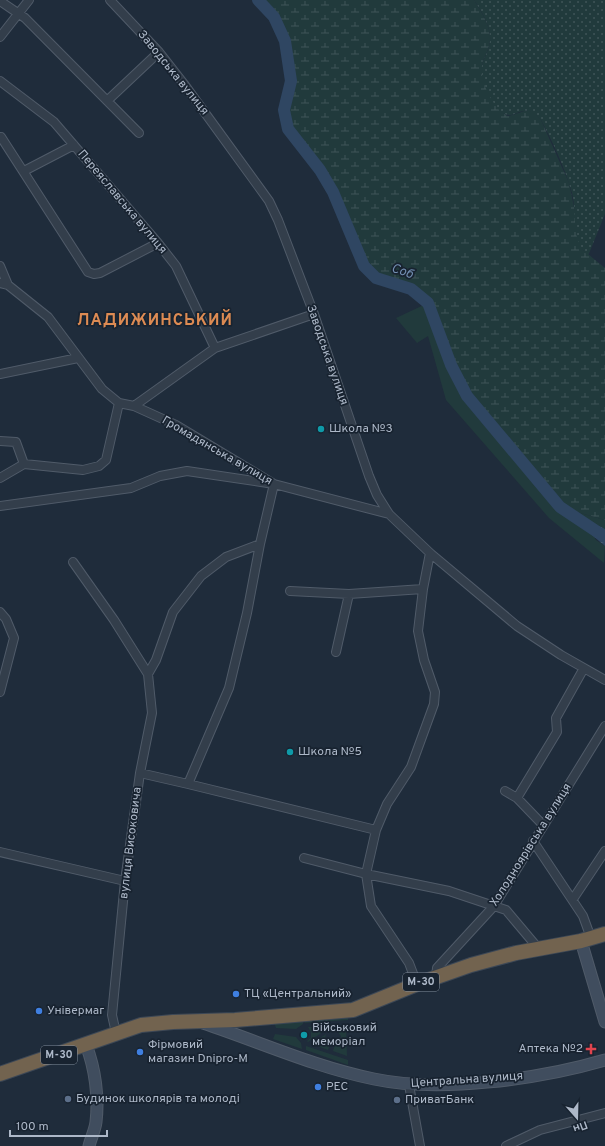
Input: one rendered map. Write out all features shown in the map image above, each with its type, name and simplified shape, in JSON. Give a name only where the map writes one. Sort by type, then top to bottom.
[{"type":"highway","name":"М-30","points":[[196,1021],[235,1020],[353,1010],[436,977],[505,955],[605,934]]},
{"type":"highway","name":"Центральна вулиця","points":[[0,1074],[141,1025],[196,1021]]},
{"type":"street","points":[[0,37],[29,0]]},
{"type":"street","name":"Заводська вулиця","points":[[110,0],[158,52],[184,84],[268,201],[278,220],[314,314],[376,495],[389,514],[430,553],[517,626],[554,651],[605,680]]},
{"type":"street","points":[[0,1],[18,13],[108,100],[139,133]]},
{"type":"street","points":[[108,100],[158,52]]},
{"type":"street","name":"Переяславська вулиця","points":[[0,81],[45,114],[74,145],[158,243],[176,266],[215,348]]},
{"type":"street","points":[[1,137],[88,272],[94,274],[100,273],[158,243]]},
{"type":"street","points":[[24,171],[74,145]]},
{"type":"street","points":[[0,266],[4,284]]},
{"type":"street","name":"Громадянська вулиця","points":[[4,284],[48,317],[102,389],[119,403],[134,406],[188,432],[274,484],[389,514]]},
{"type":"street","points":[[134,406],[215,348],[314,314]]},
{"type":"street","points":[[0,374],[78,358]]},
{"type":"street","points":[[0,478],[24,464],[83,470],[99,466],[106,460],[119,403]]},
{"type":"street","points":[[0,441],[16,442],[24,464]]},
{"type":"street","points":[[0,506],[131,488],[160,476],[188,471],[274,484],[260,544],[247,613],[229,688],[188,784]]},
{"type":"street","points":[[148,674],[156,660],[173,612],[201,576],[226,557],[260,544]]},
{"type":"street","points":[[417,984],[409,963],[371,906],[366,874],[376,830],[387,804],[411,767],[434,704],[435,692],[424,660],[418,631],[423,589],[430,553]]},
{"type":"street","points":[[73,562],[114,620],[148,674],[152,713],[140,773]]},
{"type":"street","points":[[290,591],[349,594],[423,589]]},
{"type":"street","points":[[336,652],[349,594]]},
{"type":"street","points":[[0,612],[6,619],[14,638],[0,692]]},
{"type":"street","points":[[517,798],[557,732],[556,718],[584,668]]},
{"type":"street","name":"Холодноярівська вулиця","points":[[436,977],[437,968],[494,906],[605,726]]},
{"type":"street","name":"вулиця Високовича","points":[[116,1033],[112,1015],[125,881],[140,773],[376,830]]},
{"type":"street","points":[[505,791],[517,798],[543,825]]},
{"type":"street","points":[[533,841],[583,916],[586,939],[601,997],[605,1022]]},
{"type":"street","points":[[573,899],[605,851]]},
{"type":"street","points":[[0,852],[125,881]]},
{"type":"street","points":[[304,858],[366,874],[449,890],[506,910],[538,948]]},
{"type":"street","points":[[235,1020],[234,1029],[239,1035]]},
{"type":"street","name":"Центральна вулиця","points":[[196,1021],[340,1070],[374,1080],[409,1085],[508,1079],[553,1072],[605,1060]]},
{"type":"street","points":[[86,1045],[93,1063],[97,1107],[96,1124],[89,1146]]},
{"type":"street","points":[[409,1085],[420,1146]]},
{"type":"street","points":[[506,1146],[540,1130],[605,1112]]},
{"type":"green space","points":[[258,0],[474,0],[488,27],[490,36],[482,66],[486,86],[494,101],[503,113],[508,116],[529,111],[541,120],[569,183],[583,250],[605,268],[605,520],[560,507],[467,396],[451,365],[428,303],[411,289],[376,278],[364,266],[333,192],[320,170],[288,129],[284,110],[291,81],[285,41],[274,17]]},
{"type":"green space","points":[[474,0],[605,0],[605,214],[588,256],[578,241],[575,226],[574,202],[566,174],[541,120],[533,113],[527,111],[507,115],[495,105],[489,96],[483,79],[482,67],[489,47],[490,36],[484,17]]},
{"type":"green space","points":[[428,303],[451,365],[467,396],[560,507],[605,520],[605,529],[599,526],[588,526],[596,540],[605,546],[604,563],[549,518],[446,400],[428,336],[417,343],[396,318]]},
{"type":"green space","points":[[348,1018],[348,1020],[305,1023],[305,1020]]},
{"type":"green space","points":[[303,1020],[303,1024],[296,1029],[276,1028],[274,1022]]},
{"type":"green space","points":[[327,1026],[327,1029],[308,1042],[307,1041],[311,1038],[311,1032],[308,1027]]},
{"type":"green space","points":[[337,1026],[346,1026],[347,1056],[333,1051],[335,1045],[340,1046],[341,1036],[337,1031]]},
{"type":"green space","points":[[275,1034],[296,1037],[301,1043],[302,1049],[273,1039]]},
{"type":"green space","points":[[326,1034],[324,1042],[330,1044],[328,1050],[312,1044]]},
{"type":"green space","points":[[306,1046],[348,1060],[348,1065],[306,1050]]},
{"type":"water","points":[[588,526],[599,526],[605,529],[605,546],[592,535]]},
{"type":"waterway","name":"Соб","points":[[258,0],[274,17],[285,41],[291,81],[284,110],[288,129],[320,170],[333,192],[364,266],[376,278],[411,289],[428,303],[451,365],[467,396],[560,507],[605,537]]},
{"type":"place","name":"Школа №3","points":[[321,429]]},
{"type":"place","name":"Школа №5","points":[[290,752]]},
{"type":"place","name":"ТЦ «Центральний»","points":[[236,994]]},
{"type":"place","name":"Універмаг","points":[[39,1011]]},
{"type":"place","name":"Військовий меморіал","points":[[304,1035]]},
{"type":"place","name":"Аптека №2","points":[[591,1049]]},
{"type":"place","name":"Фірмовий магазин Dnipro-M","points":[[140,1052]]},
{"type":"place","name":"РЕС","points":[[318,1087]]},
{"type":"place","name":"Будинок школярів та молоді","points":[[68,1099]]},
{"type":"place","name":"ПриватБанк","points":[[397,1100]]},
{"type":"district","name":"ЛАДИЖИНСЬКИЙ","points":[[155,321]]}]
